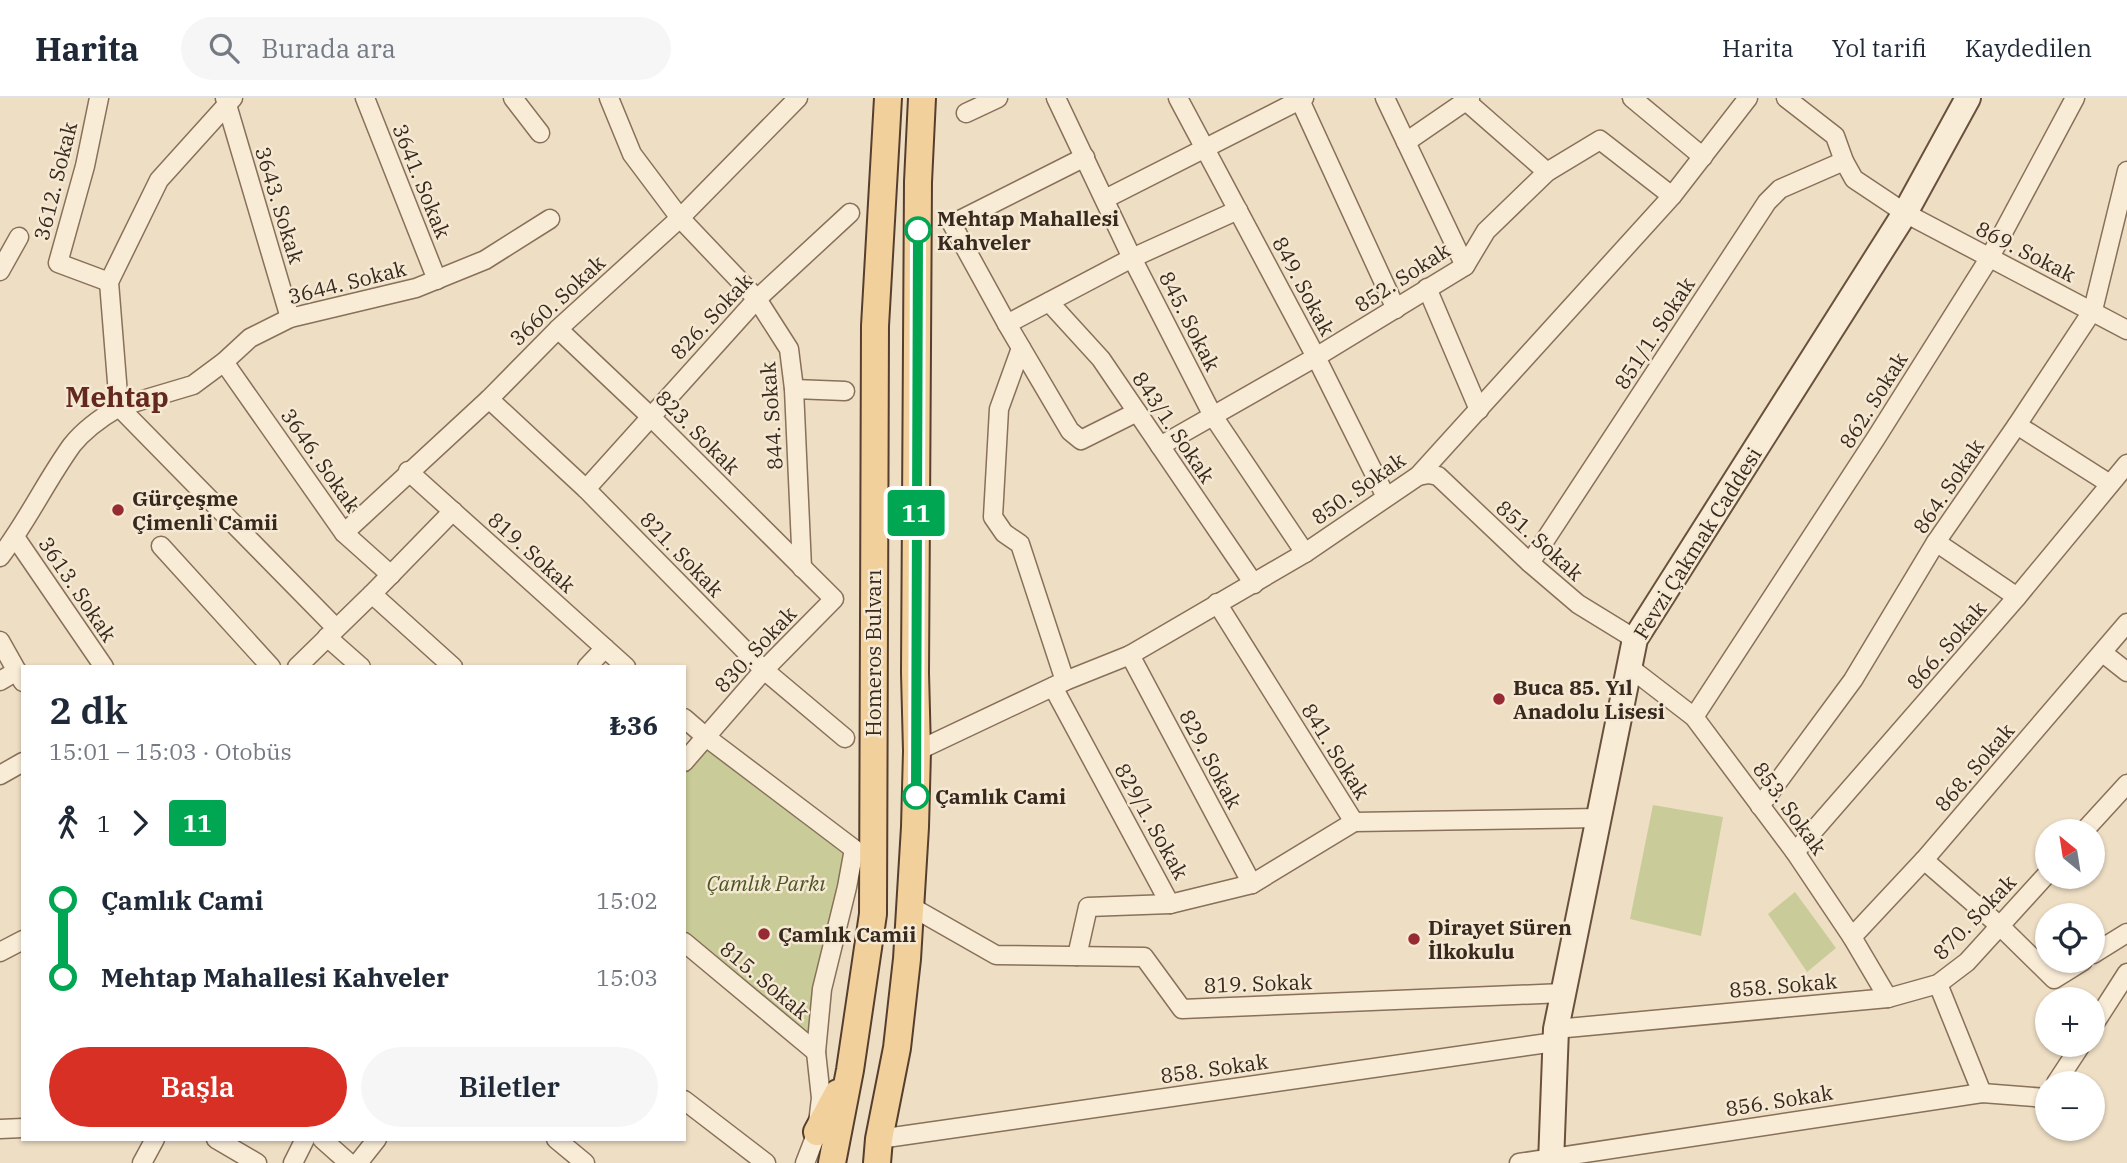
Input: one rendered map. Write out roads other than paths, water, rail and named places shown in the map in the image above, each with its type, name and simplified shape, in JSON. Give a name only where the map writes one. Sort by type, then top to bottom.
[{"type":"main road","name":"Homeros Bulvarı","points":[[832,1163],[850,1070],[873,914],[875,326],[888,98]]},
{"type":"main road","name":"Homeros Bulvarı","points":[[878,1151],[897,1048],[907,959],[917,751],[915,659],[918,182],[922,99]]},
{"type":"main road","name":"Fevzi Çakmak Caddesi","points":[[1551,1161],[1555,1035],[1635,639],[1905,213],[1961,100]]},
{"type":"main road","points":[[854,849],[874,796]]},
{"type":"main road","points":[[817,1132],[850,1070]]},
{"type":"street","name":"3612. Sokak","points":[[99,98],[85,166],[58,263],[109,282]]},
{"type":"street","name":"3641. Sokak","points":[[365,98],[437,280]]},
{"type":"street","points":[[513,98],[540,133]]},
{"type":"street","name":"844. Sokak","points":[[609,98],[632,154],[680,218],[757,299],[789,349],[794,389],[802,568]]},
{"type":"street","name":"3660. Sokak","points":[[344,533],[489,399],[558,329],[680,218],[798,98]]},
{"type":"street","points":[[966,113],[998,98]]},
{"type":"street","name":"845. Sokak","points":[[1056,98],[1132,258],[1213,416],[1305,553]]},
{"type":"street","name":"849. Sokak","points":[[1178,98],[1386,497]]},
{"type":"street","points":[[1385,98],[1465,266]]},
{"type":"street","points":[[1632,98],[1703,157]]},
{"type":"street","name":"850. Sokak","points":[[917,751],[1059,684],[1130,654],[1305,553],[1418,476],[1672,196],[1748,98]]},
{"type":"street","name":"869. Sokak","points":[[1786,98],[1835,136],[1854,179],[1905,213],[2127,330]]},
{"type":"street","name":"862. Sokak","points":[[1694,717],[1990,257],[2075,98]]},
{"type":"street","points":[[1105,199],[1301,99],[1396,309]]},
{"type":"street","points":[[1406,142],[1468,99],[1547,172]]},
{"type":"street","points":[[228,100],[159,180],[109,282],[119,407],[360,665]]},
{"type":"street","name":"3643. Sokak","points":[[228,100],[290,318]]},
{"type":"street","name":"852. Sokak","points":[[1160,446],[1315,357],[1465,266],[1486,231],[1547,172],[1600,140],[1672,196]]},
{"type":"street","points":[[1085,157],[952,224],[1070,431],[1081,440],[1137,412]]},
{"type":"street","name":"851/1. Sokak","points":[[1530,563],[1767,202],[1780,189],[1844,161]]},
{"type":"street","name":"864. Sokak","points":[[1760,806],[1853,680],[1936,542],[2092,310],[2127,171]]},
{"type":"street","points":[[1007,324],[1132,258],[1238,210]]},
{"type":"street","name":"826. Sokak","points":[[586,489],[757,299],[850,213]]},
{"type":"street","name":"3644. Sokak","points":[[0,557],[74,443],[102,417],[119,407],[193,385],[250,338],[290,318],[416,288],[485,260],[550,219]]},
{"type":"street","points":[[0,271],[19,237]]},
{"type":"street","points":[[1427,288],[1479,410]]},
{"type":"street","name":"843/1. Sokak","points":[[1049,302],[1101,359],[1254,584]]},
{"type":"street","name":"823. Sokak","points":[[558,329],[650,416],[834,599]]},
{"type":"street","name":"829/1. Sokak","points":[[1021,348],[999,409],[993,517],[1004,533],[1020,544],[1059,684],[1170,904],[1252,884],[1354,822]]},
{"type":"street","name":"3646. Sokak","points":[[223,362],[344,533],[391,575]]},
{"type":"street","points":[[794,389],[845,391]]},
{"type":"street","name":"821. Sokak","points":[[489,399],[586,489],[764,670],[845,738]]},
{"type":"street","points":[[2017,425],[2110,484]]},
{"type":"street","name":"866. Sokak","points":[[1796,852],[2017,597],[2127,464]]},
{"type":"street","name":"819. Sokak","points":[[408,471],[624,665]]},
{"type":"street","name":"851. Sokak","points":[[1418,476],[1438,475],[1530,563],[1578,604],[1635,639]]},
{"type":"street","points":[[299,665],[453,511]]},
{"type":"street","name":"3613. Sokak","points":[[15,537],[103,665]]},
{"type":"street","points":[[1936,542],[2017,597]]},
{"type":"street","points":[[161,546],[269,665]]},
{"type":"street","points":[[372,594],[451,665]]},
{"type":"street","name":"830. Sokak","points":[[686,760],[764,670],[834,599]]},
{"type":"street","name":"841. Sokak","points":[[1217,603],[1354,822],[1599,818]]},
{"type":"street","name":"868. Sokak","points":[[1852,937],[1924,860],[2127,624]]},
{"type":"street","points":[[0,641],[20,677],[0,681]]},
{"type":"street","points":[[589,665],[605,648]]},
{"type":"street","points":[[2103,653],[2127,672]]},
{"type":"street","name":"829. Sokak","points":[[1130,654],[1252,884]]},
{"type":"street","name":"853. Sokak","points":[[1629,667],[1694,717],[1796,852],[1888,998]]},
{"type":"street","points":[[686,720],[854,849],[822,989],[817,1052],[821,1098],[817,1132],[805,1163]]},
{"type":"street","points":[[0,775],[21,763]]},
{"type":"street","points":[[2095,819],[2127,783]]},
{"type":"street","points":[[1924,860],[2035,960]]},
{"type":"street","name":"870. Sokak","points":[[1888,998],[1938,984],[1967,962],[2035,887]]},
{"type":"street","points":[[1077,956],[1088,907],[1170,904]]},
{"type":"street","name":"819. Sokak","points":[[910,906],[996,955],[1144,957],[1182,1009],[1563,993]]},
{"type":"street","points":[[2105,947],[2127,933]]},
{"type":"street","points":[[0,952],[21,941]]},
{"type":"street","name":"815. Sokak","points":[[686,944],[817,1052]]},
{"type":"street","points":[[2048,973],[2054,979],[2064,973]]},
{"type":"street","points":[[1938,984],[1982,1093]]},
{"type":"street","points":[[2105,1010],[2124,984]]},
{"type":"street","name":"858. Sokak","points":[[878,1151],[1555,1035],[1888,998]]},
{"type":"street","name":"856. Sokak","points":[[1520,1163],[1551,1161],[1982,1093],[2035,1093]]},
{"type":"street","points":[[686,1102],[766,1163]]},
{"type":"street","points":[[0,1129],[21,1128]]},
{"type":"street","points":[[142,1163],[154,1141]]},
{"type":"street","points":[[219,1141],[257,1163]]},
{"type":"street","points":[[293,1163],[303,1141]]},
{"type":"street","points":[[324,1141],[349,1163]]},
{"type":"street","points":[[358,1163],[375,1141]]},
{"type":"street","points":[[558,1141],[585,1163]]},
{"type":"place","name":"Mehtap Mahallesi Kahveler","points":[[918,230]]},
{"type":"place","name":"Gürçeşme Çimenli Camii","points":[[118,510]]},
{"type":"place","name":"Buca 85. Yıl Anadolu Lisesi","points":[[1499,699]]},
{"type":"place","name":"Çamlık Cami","points":[[916,796]]},
{"type":"place","name":"Çamlık Camii","points":[[764,934]]},
{"type":"place","name":"Dirayet Süren İlkokulu","points":[[1414,939]]},
{"type":"district","name":"Mehtap","points":[[117,396]]},
{"type":"park label","name":"Çamlık Parkı","points":[[766,883]]}]
